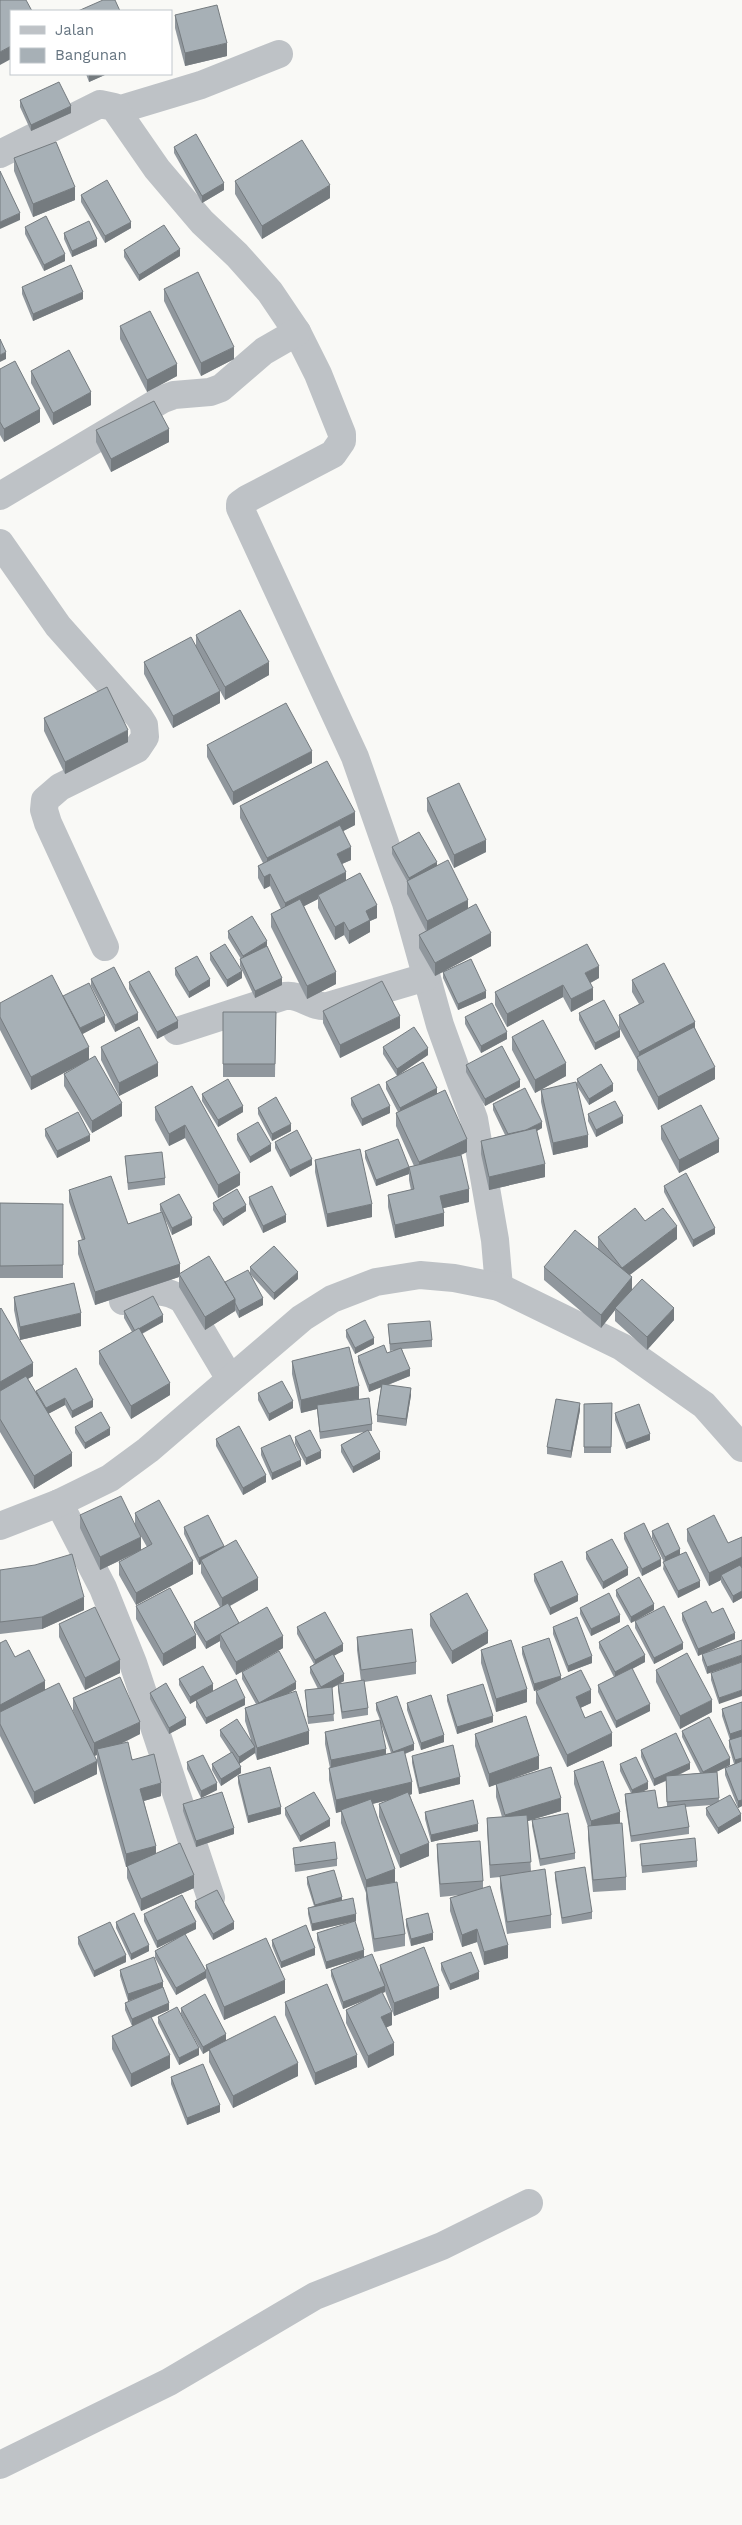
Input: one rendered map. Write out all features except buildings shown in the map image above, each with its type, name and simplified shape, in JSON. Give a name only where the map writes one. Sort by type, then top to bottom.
[{"type":"street","points":[[118,110],[201,85],[280,54]]},
{"type":"street","points":[[0,154],[100,104],[111,105],[118,110],[137,142],[157,169],[202,222],[237,255],[270,292],[297,332],[318,374],[342,434],[342,441],[333,454],[246,499],[240,504],[240,508],[362,775],[406,903],[440,1024],[474,1119],[495,1240],[499,1286]]},
{"type":"street","points":[[0,496],[163,399],[174,395],[210,392],[221,388],[264,351],[297,332]]},
{"type":"street","points":[[0,543],[58,626],[92,666],[123,696],[144,725],[145,737],[137,749],[60,787],[44,800],[44,810],[48,823],[105,947]]},
{"type":"street","points":[[177,1031],[286,996],[296,995],[316,1006],[328,1006],[426,977]]},
{"type":"street","points":[[0,1526],[62,1508],[110,1478],[148,1450],[302,1318],[332,1299],[376,1282],[420,1275],[454,1278],[499,1286],[622,1347],[704,1405],[742,1448]]},
{"type":"street","points":[[123,1301],[154,1291],[171,1293],[182,1300],[230,1379]]},
{"type":"street","points":[[62,1508],[103,1588],[133,1663],[211,1898]]},
{"type":"street","points":[[0,2465],[169,2382],[315,2296],[442,2246],[529,2203]]}]
